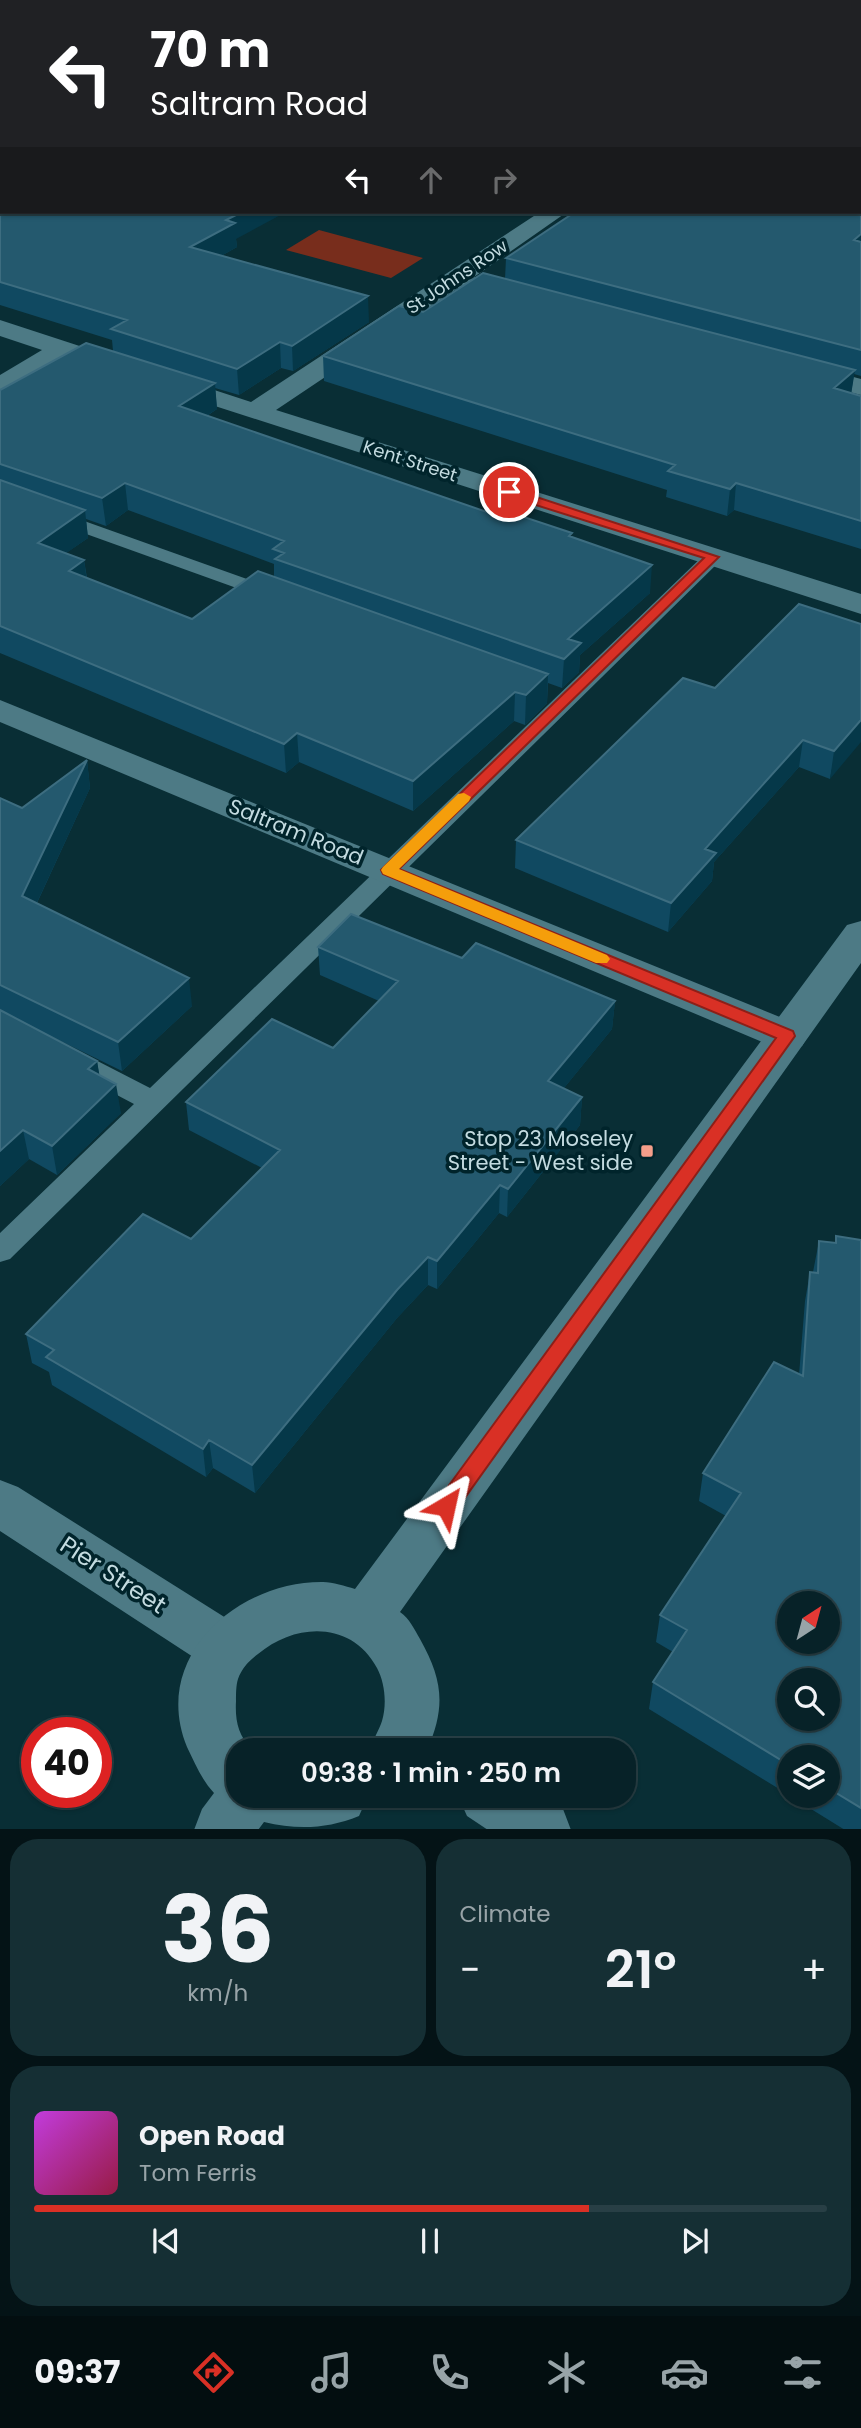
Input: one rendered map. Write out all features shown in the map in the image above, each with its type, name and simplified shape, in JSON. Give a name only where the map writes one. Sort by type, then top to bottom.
[{"type":"street","name":"St Johns Row","points":[[254,412],[552,214]]},
{"type":"street","points":[[454,279],[546,304]]},
{"type":"street","name":"Kent Street","points":[[0,328],[254,412],[861,604]]},
{"type":"street","points":[[0,386],[65,348]]},
{"type":"street","points":[[782,366],[861,387]]},
{"type":"street","name":"Saltram Road","points":[[0,710],[787,1036]]},
{"type":"street","points":[[365,1618],[861,934]]},
{"type":"street","name":"Pier Street","points":[[0,1503],[226,1648]]},
{"type":"street","points":[[226,1764],[211,1738],[206,1707],[210,1676],[226,1648],[249,1625],[277,1611],[306,1605],[337,1607],[365,1618],[388,1635],[404,1658],[412,1686],[413,1714],[407,1738]]},
{"type":"street","points":[[223,1829],[238,1808]]},
{"type":"street","points":[[507,1808],[542,1829]]},
{"type":"lane","points":[[0,497],[289,601]]},
{"type":"lane","points":[[0,1251],[388,870],[558,697],[713,557]]},
{"type":"lane","points":[[47,1047],[152,1101]]},
{"type":"shaded area","points":[[319,230],[423,258],[391,278],[286,250]]},
{"type":"building","points":[[0,214],[238,214],[226,220],[235,223],[190,247],[368,296],[292,346],[280,342],[237,369],[111,329],[127,320],[0,282]]},
{"type":"building","points":[[572,214],[861,214],[861,234],[854,240],[861,242],[861,350],[506,258]]},
{"type":"building","points":[[483,273],[855,370],[834,388],[861,396],[861,521],[736,483],[730,489],[668,471],[675,465],[323,356],[399,306],[423,312]]},
{"type":"building","points":[[86,343],[215,383],[179,406],[513,521],[521,516],[572,533],[569,536],[652,565],[568,639],[581,643],[564,659],[275,559],[284,553],[273,549],[284,541],[125,483],[102,498],[0,464],[0,390]]},
{"type":"building","points":[[0,480],[85,510],[38,543],[84,560],[69,571],[192,619],[258,571],[548,674],[526,695],[515,692],[413,781],[297,733],[284,744],[0,626]]},
{"type":"building","points":[[799,604],[861,624],[861,720],[834,751],[803,740],[705,849],[716,853],[671,903],[516,840],[683,678],[715,688]]},
{"type":"building","points":[[87,760],[22,896],[189,978],[118,1042],[0,985],[0,798],[22,808]]},
{"type":"building","points":[[351,914],[462,958],[476,943],[615,1001],[548,1081],[582,1097],[508,1189],[500,1185],[437,1261],[428,1257],[397,1290],[252,1465],[209,1440],[203,1449],[46,1357],[54,1350],[26,1334],[143,1214],[191,1239],[280,1150],[186,1102],[272,1019],[333,1048],[398,981],[318,947]]},
{"type":"building","points":[[0,1010],[97,1061],[88,1069],[116,1084],[52,1146],[23,1130],[0,1151]]},
{"type":"building","points":[[836,1236],[861,1240],[861,1808],[840,1795],[840,1745],[777,1745],[777,1758],[653,1682],[687,1630],[660,1615],[741,1493],[703,1473],[774,1362],[803,1376],[810,1272],[818,1273],[819,1241],[836,1243]]},
{"type":"slow traffic","points":[[464,797],[388,870],[602,959]]},
{"type":"place","name":"Stop 23 Moseley Street - West side","points":[[647,1151]]},
{"type":"route","points":[[446,1506],[787,1036],[388,870],[713,557],[509,492]]}]
